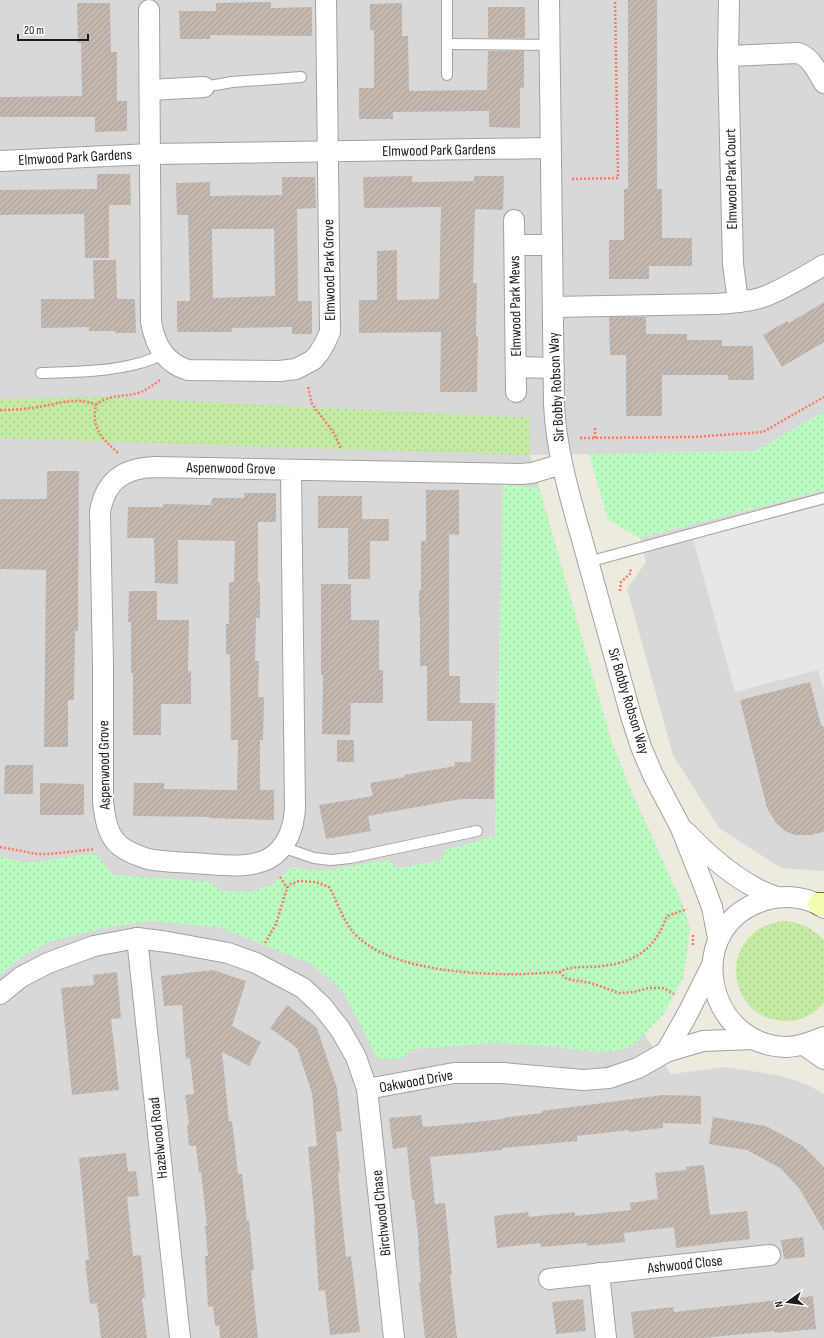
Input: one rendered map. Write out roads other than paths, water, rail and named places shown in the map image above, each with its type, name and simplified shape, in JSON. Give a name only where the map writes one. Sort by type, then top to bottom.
[{"type":"street","points":[[326,0],[328,152]]},
{"type":"street","name":"Sir Bobby Robson Way","points":[[550,0],[550,148],[554,423],[562,464],[631,716],[641,747],[653,775],[680,826],[712,907],[718,938]]},
{"type":"street","name":"Elmwood Park Court","points":[[729,0],[728,56],[733,264],[738,302]]},
{"type":"street","name":"Elmwood Park Gardens","points":[[149,10],[151,154]]},
{"type":"street","points":[[728,56],[798,53],[806,56],[824,83]]},
{"type":"street","points":[[150,90],[204,88]]},
{"type":"street","name":"Elmwood Park Gardens","points":[[0,161],[151,154],[550,148]]},
{"type":"street","name":"Elmwood Park Grove","points":[[170,360],[182,368],[194,371],[280,371],[296,369],[313,360],[319,353],[330,332],[328,152]]},
{"type":"street","points":[[151,154],[151,322],[155,340],[170,360]]},
{"type":"street","name":"Elmwood Park Mews","points":[[514,220],[516,392]]},
{"type":"street","name":"Elmwood Park Mews","points":[[514,245],[552,245]]},
{"type":"street","points":[[553,307],[713,304],[738,302],[765,296],[795,282],[824,265]]},
{"type":"street","name":"Elmwood Park Mews","points":[[516,367],[554,368]]},
{"type":"street","name":"Aspenwood Grove","points":[[291,470],[295,808],[294,820],[290,834],[282,847],[268,859],[257,863],[233,865],[160,861],[136,855],[120,846],[114,839],[106,823],[103,802],[103,665],[100,511],[104,495],[120,475],[137,469],[155,466],[521,474],[532,473],[562,464]]},
{"type":"street","name":"Sir Bobby Robson Way","points":[[680,826],[700,847],[728,870],[754,888],[777,897]]},
{"type":"street","points":[[822,905],[805,899],[787,897],[777,897],[755,904],[744,910],[725,928],[718,938],[714,950],[712,965],[714,984],[719,1002],[734,1022],[753,1039],[769,1045],[787,1047],[804,1045],[824,1037]]},
{"type":"street","name":"Oakwood Drive","points":[[0,994],[21,977],[48,962],[94,946],[137,938],[228,953],[256,963],[303,988],[322,1006],[340,1029],[356,1057],[367,1089],[454,1073],[503,1073],[583,1080],[609,1078],[638,1068],[666,1052],[703,1041],[753,1039]]},
{"type":"street","name":"Hazelwood Road","points":[[137,938],[180,1338]]},
{"type":"street","points":[[666,1052],[688,1013],[712,965]]},
{"type":"street","points":[[804,1045],[824,1059]]},
{"type":"street","name":"Birchwood Chase","points":[[367,1089],[394,1338]]},
{"type":"street","name":"Ashwood Close","points":[[549,1278],[770,1255]]},
{"type":"street","points":[[599,1273],[606,1338]]},
{"type":"lane","points":[[446,1],[447,75]]},
{"type":"lane","points":[[447,44],[550,45]]},
{"type":"lane","points":[[204,88],[232,82],[300,77]]},
{"type":"lane","points":[[41,373],[95,371],[140,363],[170,360]]},
{"type":"lane","points":[[588,562],[824,498]]},
{"type":"lane","points":[[282,847],[314,858],[331,860],[350,858],[477,831]]}]
